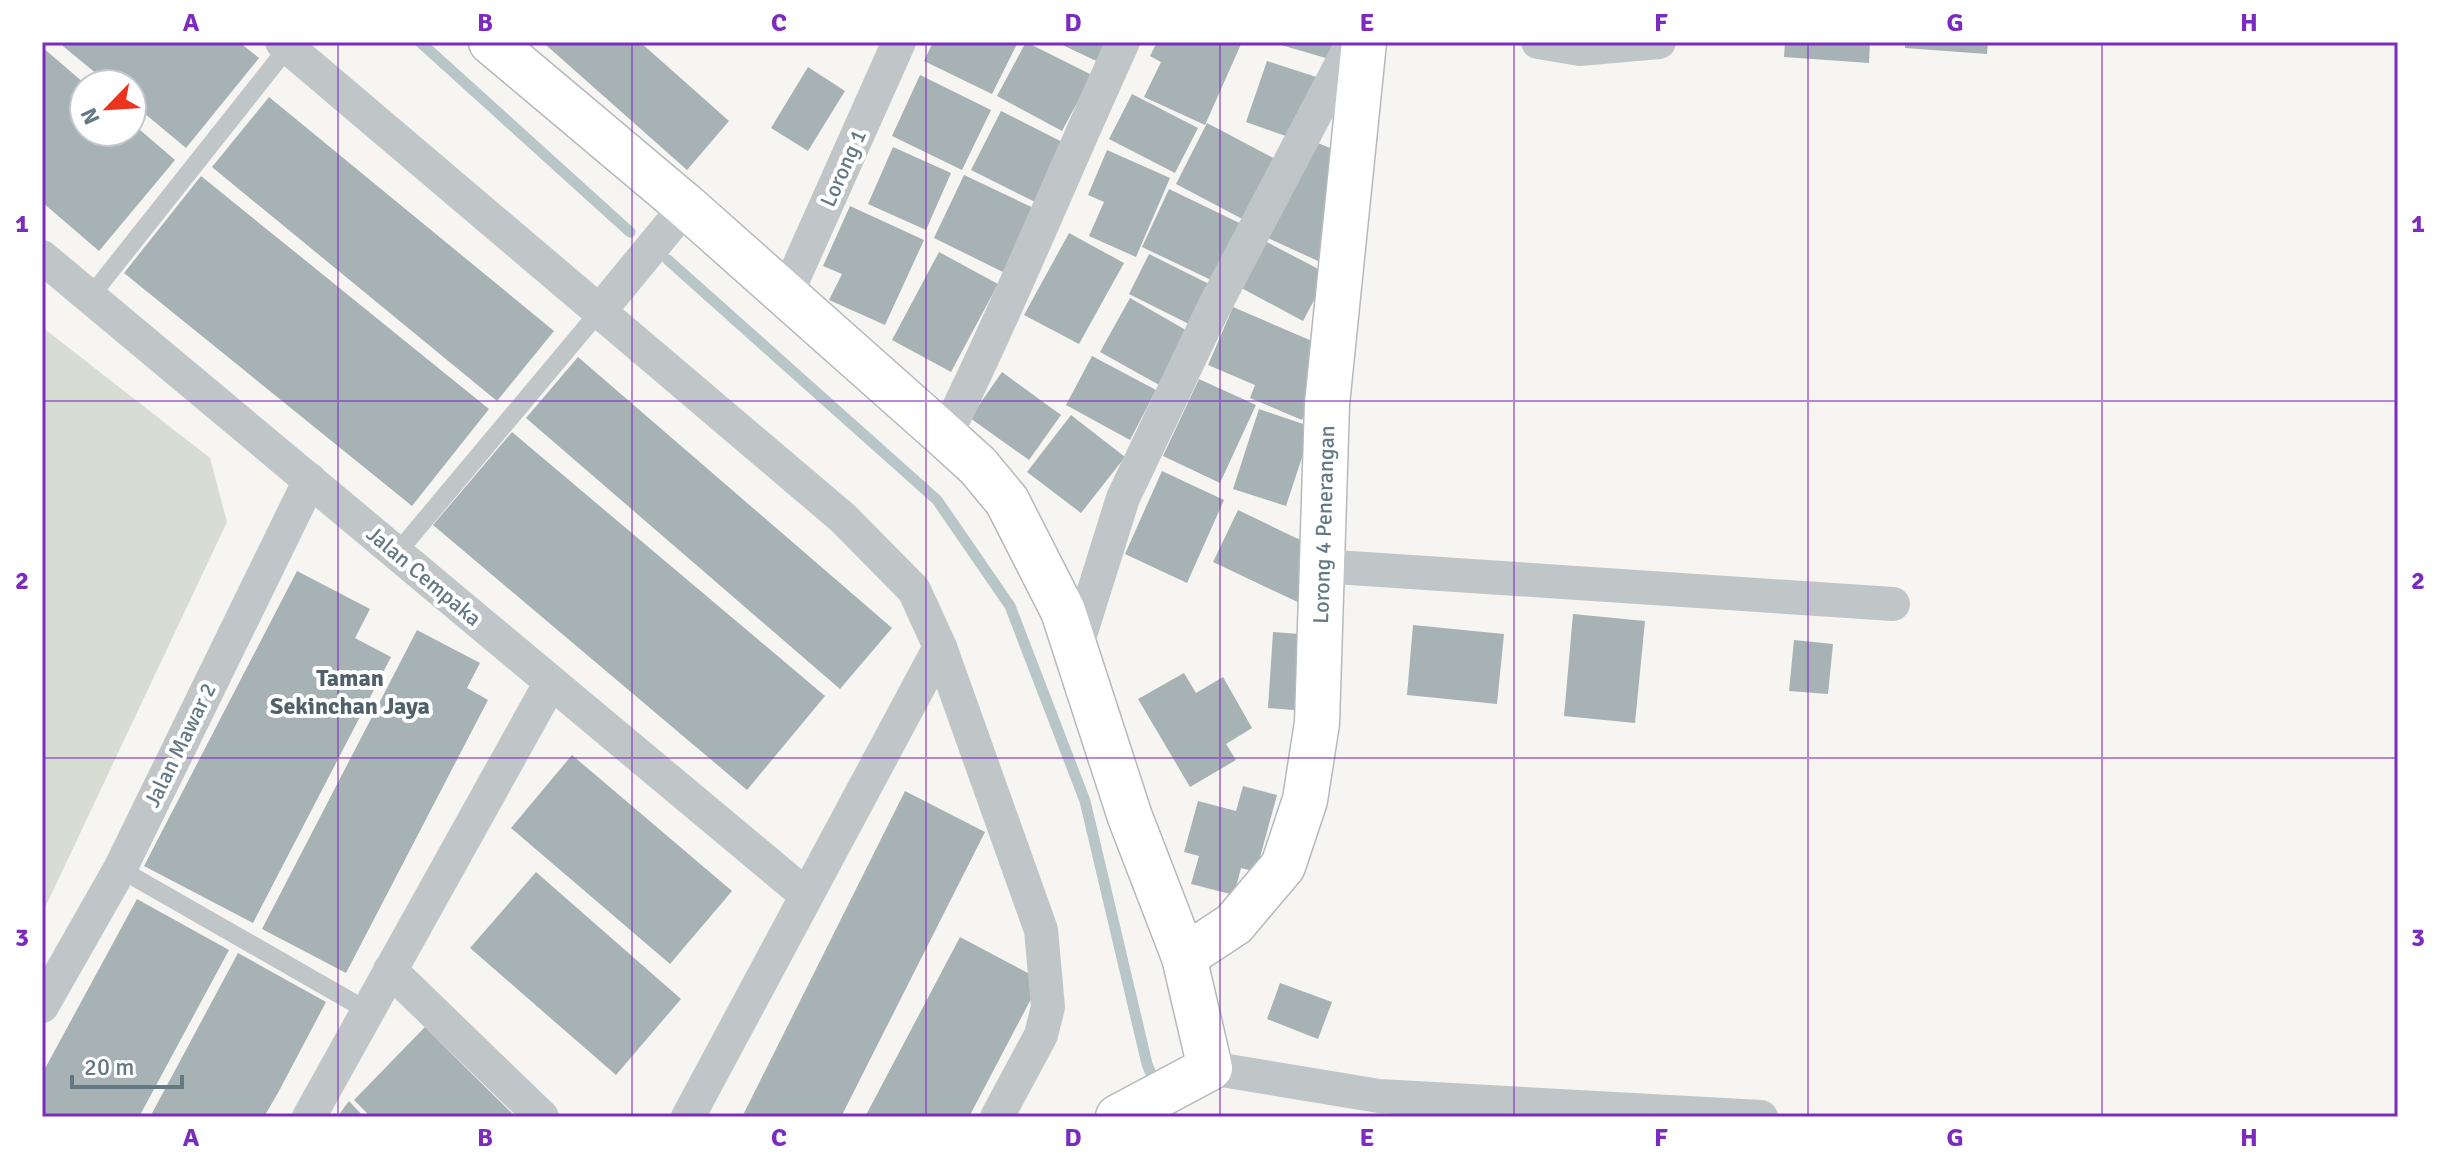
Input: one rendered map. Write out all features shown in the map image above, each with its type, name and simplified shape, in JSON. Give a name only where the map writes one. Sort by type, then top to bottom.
[{"type":"street","points":[[491,42],[686,206],[945,436],[978,466],[1007,501],[1038,558],[1076,648],[1130,817],[1184,957],[1210,1068]]},
{"type":"street","name":"Lorong 1","points":[[786,295],[899,42]]},
{"type":"street","points":[[945,436],[1003,319],[1038,227],[1123,42]]},
{"type":"street","points":[[1076,648],[1123,498],[1214,307],[1353,42]]},
{"type":"street","name":"Lorong 4 Penerangan","points":[[1184,957],[1234,924],[1283,866],[1305,800],[1317,723],[1327,404],[1364,42]]},
{"type":"street","points":[[1538,42],[1580,49],[1659,42]]},
{"type":"street","points":[[285,44],[879,552],[914,590],[940,647],[1041,930],[1048,1007],[1041,1035],[997,1117]]},
{"type":"street","points":[[598,313],[686,206]]},
{"type":"street","name":"Jalan Cempaka","points":[[42,257],[806,895]]},
{"type":"street","name":"Jalan Mawar 2","points":[[42,1006],[120,869],[310,480]]},
{"type":"street","points":[[1320,566],[1893,604]]},
{"type":"street","points":[[688,1117],[940,647]]},
{"type":"street","points":[[309,1117],[551,682]]},
{"type":"street","points":[[390,970],[542,1117]]},
{"type":"street","points":[[1118,1117],[1210,1068],[1379,1096],[1761,1117]]},
{"type":"lane","points":[[90,297],[285,44]]},
{"type":"lane","points":[[397,553],[598,313]]},
{"type":"lane","points":[[120,869],[368,1011]]},
{"type":"shaded area","points":[[42,327],[210,458],[227,522],[42,914]]},
{"type":"building","points":[[58,42],[239,42],[259,58],[186,148],[148,116],[148,68],[90,68]]},
{"type":"building","points":[[549,42],[640,42],[729,121],[687,170],[546,45]]},
{"type":"building","points":[[933,42],[1018,42],[992,94],[924,61]]},
{"type":"building","points":[[1026,42],[1092,75],[1062,131],[997,96]]},
{"type":"building","points":[[1056,42],[1119,42],[1107,66]]},
{"type":"building","points":[[1157,42],[1242,42],[1205,125],[1144,97],[1161,62],[1150,56]]},
{"type":"building","points":[[1271,42],[1342,42],[1336,61]]},
{"type":"building","points":[[1785,42],[1870,42],[1869,63],[1784,57]]},
{"type":"building","points":[[1905,42],[1988,42],[1987,54],[1905,48]]},
{"type":"building","points":[[42,47],[68,69],[68,148],[148,148],[148,137],[175,160],[99,251],[42,202]]},
{"type":"building","points":[[1267,61],[1332,82],[1311,145],[1246,122]]},
{"type":"building","points":[[808,67],[845,91],[808,151],[771,128]]},
{"type":"building","points":[[920,75],[991,110],[962,170],[892,136]]},
{"type":"building","points":[[1132,94],[1198,128],[1175,173],[1109,139]]},
{"type":"building","points":[[269,97],[554,331],[497,401],[212,167]]},
{"type":"building","points":[[1001,111],[1070,146],[1041,205],[971,170]]},
{"type":"building","points":[[1207,123],[1281,162],[1250,223],[1176,184]]},
{"type":"building","points":[[1318,143],[1351,157],[1323,220],[1344,230],[1329,266],[1261,235]]},
{"type":"building","points":[[893,147],[951,173],[926,230],[868,204]]},
{"type":"building","points":[[1107,150],[1170,178],[1136,257],[1089,236],[1104,202],[1088,195]]},
{"type":"building","points":[[964,175],[1040,211],[1009,275],[934,238]]},
{"type":"building","points":[[201,176],[489,409],[412,506],[124,273]]},
{"type":"building","points":[[1169,189],[1256,231],[1228,288],[1142,247]]},
{"type":"building","points":[[850,206],[924,240],[885,325],[829,300],[842,274],[823,266]]},
{"type":"building","points":[[1069,233],[1124,263],[1079,344],[1024,315]]},
{"type":"building","points":[[1259,238],[1328,274],[1303,321],[1234,284]]},
{"type":"building","points":[[939,252],[998,284],[951,372],[892,340]]},
{"type":"building","points":[[1149,254],[1209,284],[1189,324],[1129,294]]},
{"type":"building","points":[[1130,298],[1191,333],[1161,386],[1100,352]]},
{"type":"building","points":[[1233,307],[1326,347],[1324,366],[1302,420],[1250,398],[1255,385],[1208,365]]},
{"type":"building","points":[[1092,356],[1156,390],[1130,440],[1066,405]]},
{"type":"building","points":[[578,357],[892,628],[840,689],[526,418]]},
{"type":"building","points":[[1002,372],[1061,415],[1029,460],[970,418]]},
{"type":"building","points":[[1199,379],[1256,405],[1220,483],[1163,456]]},
{"type":"building","points":[[1259,409],[1312,427],[1286,506],[1233,489]]},
{"type":"building","points":[[1071,415],[1125,457],[1081,513],[1027,472]]},
{"type":"building","points":[[512,432],[825,696],[747,790],[433,525]]},
{"type":"building","points":[[1162,471],[1224,500],[1187,583],[1125,554]]},
{"type":"building","points":[[1238,510],[1315,547],[1304,605],[1213,562]]},
{"type":"building","points":[[297,571],[370,609],[355,638],[391,657],[253,923],[144,866]]},
{"type":"building","points":[[1573,614],[1645,621],[1635,723],[1564,716]]},
{"type":"building","points":[[1413,625],[1504,634],[1497,704],[1407,695]]},
{"type":"building","points":[[417,630],[480,663],[467,688],[488,700],[346,973],[262,929]]},
{"type":"building","points":[[1273,632],[1313,635],[1308,711],[1268,708]]},
{"type":"building","points":[[1794,640],[1833,644],[1828,694],[1789,691]]},
{"type":"building","points":[[1184,673],[1196,693],[1223,677],[1252,728],[1226,744],[1236,760],[1190,787],[1138,699]]},
{"type":"building","points":[[572,755],[732,891],[670,964],[511,828]]},
{"type":"building","points":[[1243,786],[1277,795],[1256,872],[1241,868],[1234,895],[1191,884],[1199,856],[1184,852],[1198,801],[1236,811]]},
{"type":"building","points":[[905,791],[985,832],[841,1117],[742,1117]]},
{"type":"building","points":[[536,872],[681,999],[616,1075],[470,948]]},
{"type":"building","points":[[137,899],[229,950],[139,1117],[42,1117],[42,1074]]},
{"type":"building","points":[[960,937],[1041,980],[969,1117],[865,1117]]},
{"type":"building","points":[[238,953],[326,1002],[279,1091],[264,1117],[150,1117]]},
{"type":"building","points":[[1280,983],[1332,1002],[1318,1039],[1267,1019]]},
{"type":"building","points":[[425,1027],[516,1117],[371,1117],[354,1100]]},
{"type":"building","points":[[349,1101],[364,1117],[337,1117]]},
{"type":"waterway","points":[[420,42],[630,232]]},
{"type":"waterway","points":[[668,260],[937,500],[1010,606],[1085,801],[1147,1064],[1156,1086]]},
{"type":"district","name":"Taman Sekinchan Jaya","points":[[350,692]]}]
